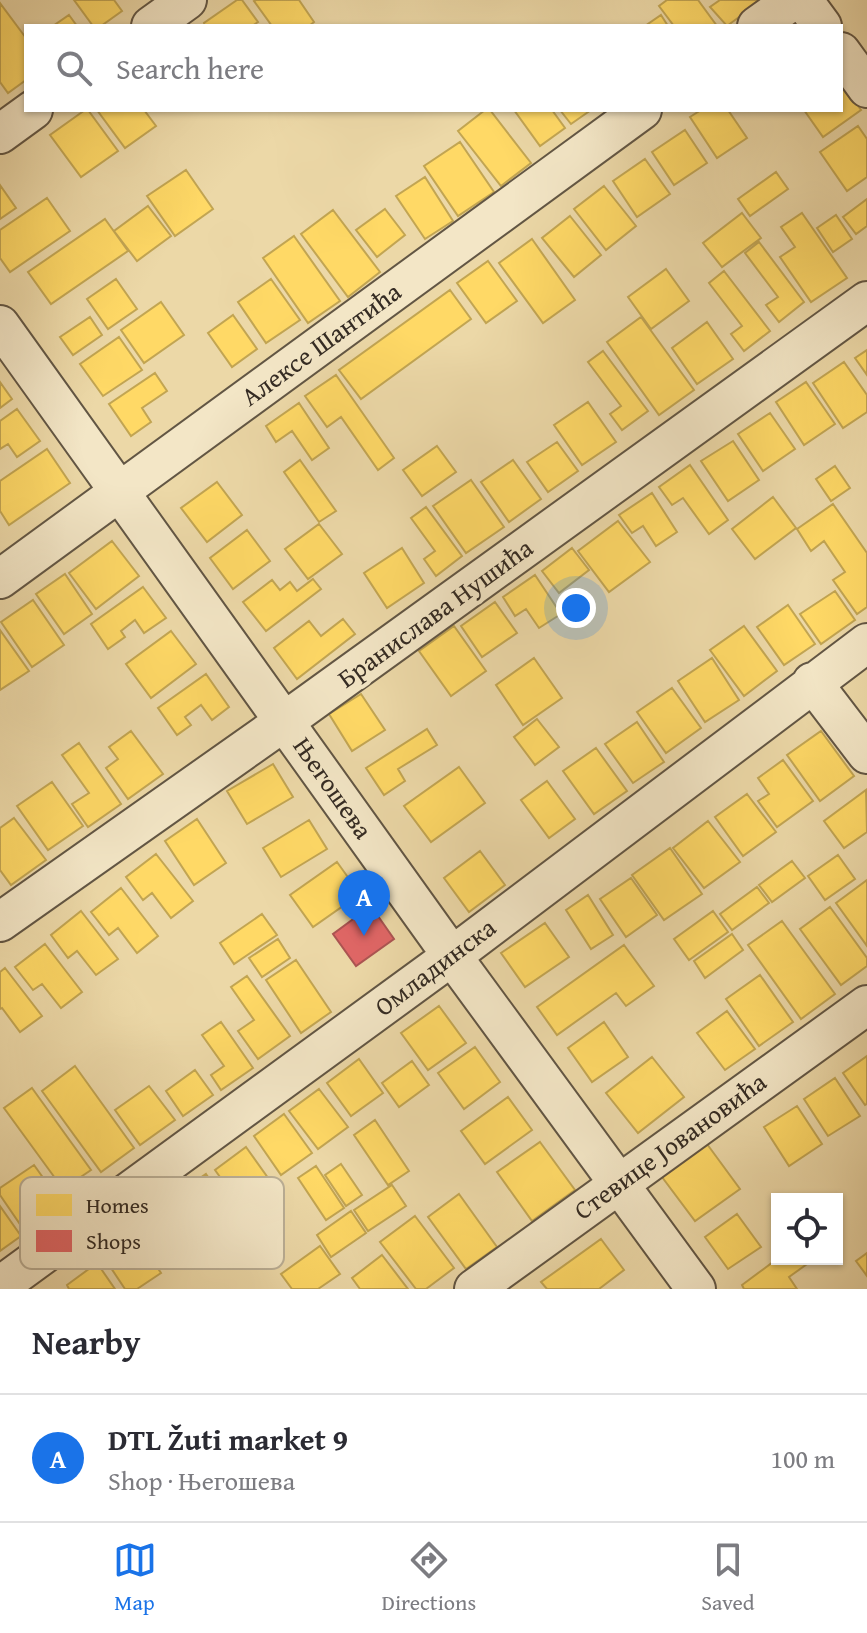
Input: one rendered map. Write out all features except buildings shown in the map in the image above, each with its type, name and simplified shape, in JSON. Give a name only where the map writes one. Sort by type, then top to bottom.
[{"type":"street","points":[[154,24],[187,0]]},
{"type":"street","points":[[760,24],[793,0]]},
{"type":"street","points":[[803,0],[821,24]]},
{"type":"street","points":[[843,55],[867,88]]},
{"type":"street","points":[[0,134],[30,112]]},
{"type":"street","name":"Алексе Шантића","points":[[0,579],[639,112]]},
{"type":"street","name":"Бранислава Нушића","points":[[0,922],[285,721],[867,301]]},
{"type":"street","name":"Његошева","points":[[0,325],[452,956],[696,1289]]},
{"type":"street","name":"Омладинска","points":[[149,1177],[452,956],[867,643]]},
{"type":"street","points":[[812,682],[867,754]]},
{"type":"street","name":"Стевице Јовановића","points":[[474,1289],[867,1005]]},
{"type":"street","name":"Омладинска","points":[[0,1286],[23,1269]]},
{"type":"place","name":"DTL Žuti market 9","points":[[364,936]]}]
